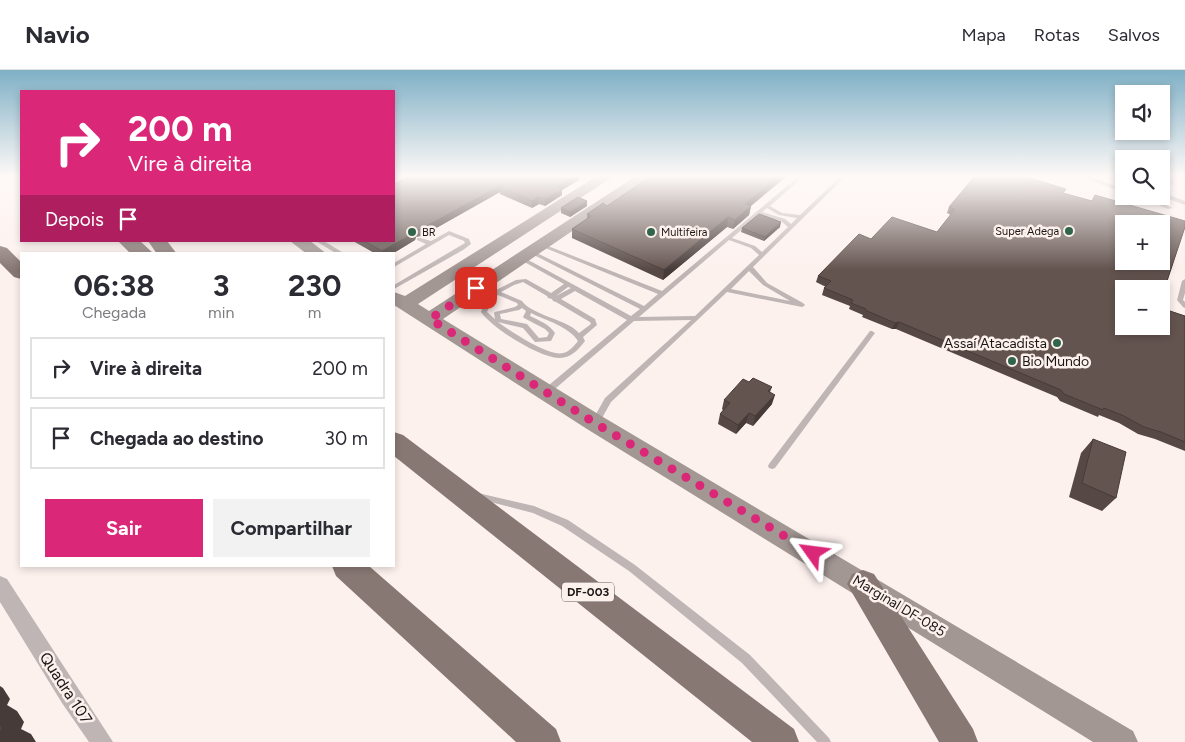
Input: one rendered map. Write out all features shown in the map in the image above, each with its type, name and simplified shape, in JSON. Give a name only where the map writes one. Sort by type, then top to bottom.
[{"type":"highway","points":[[129,242],[142,252]]},
{"type":"highway","points":[[158,242],[165,252]]},
{"type":"highway","points":[[0,252],[20,273]]},
{"type":"highway","name":"DF-003","points":[[395,443],[461,492],[769,736]]},
{"type":"highway","points":[[348,567],[543,742]]},
{"type":"highway","points":[[863,584],[960,742]]},
{"type":"main road","points":[[397,296],[526,226],[556,207]]},
{"type":"main road","points":[[430,319],[599,207]]},
{"type":"main road","points":[[526,226],[508,248],[531,251]]},
{"type":"main road","points":[[300,242],[316,252]]},
{"type":"main road","name":"Marginal DF-085","points":[[397,296],[430,319],[595,423],[1122,742]]},
{"type":"street","name":"Quadra 107","points":[[0,585],[69,696],[102,742]]},
{"type":"lane","points":[[546,392],[765,207]]},
{"type":"lane","points":[[769,207],[781,214],[802,217]]},
{"type":"lane","points":[[595,423],[608,400],[750,268],[812,207]]},
{"type":"lane","points":[[758,213],[783,220],[790,227]]},
{"type":"lane","points":[[395,263],[449,233],[467,240],[468,244],[397,296]]},
{"type":"lane","points":[[728,238],[753,247],[763,255]]},
{"type":"lane","points":[[418,239],[430,243]]},
{"type":"lane","points":[[321,242],[338,252]]},
{"type":"lane","points":[[531,251],[574,289],[632,319],[697,318]]},
{"type":"lane","points":[[531,251],[663,294]]},
{"type":"lane","points":[[531,251],[644,309]]},
{"type":"lane","points":[[725,290],[802,305],[790,296],[771,288],[750,268]]},
{"type":"lane","points":[[529,311],[526,317],[547,328],[552,333],[549,339],[537,340],[529,329],[521,324],[506,327],[491,322],[484,312],[485,306],[496,292],[524,280],[594,323],[580,336]]},
{"type":"lane","points":[[1185,281],[1180,300],[1185,306]]},
{"type":"lane","points":[[552,298],[567,284]]},
{"type":"lane","points":[[552,298],[574,289]]},
{"type":"lane","points":[[496,292],[521,305],[529,311],[572,330],[580,336],[582,341],[570,353],[556,356],[518,337],[498,320],[497,313],[517,309],[521,305]]},
{"type":"lane","points":[[518,337],[529,329]]},
{"type":"lane","points":[[772,466],[872,333]]},
{"type":"lane","points":[[461,492],[514,504],[565,523],[632,568],[746,659],[825,742]]},
{"type":"building","points":[[395,207],[460,207],[421,229],[414,230],[414,233],[382,251],[366,242],[395,242]]},
{"type":"building","points":[[562,207],[577,207],[570,212]]},
{"type":"building","points":[[597,207],[749,207],[735,220],[728,217],[664,270],[572,229],[591,216],[587,214]]},
{"type":"building","name":"Assaí Atacadista","points":[[950,207],[1138,207],[1164,215],[1115,215],[1115,270],[1170,270],[1170,217],[1185,221],[1185,227],[1167,280],[1115,280],[1115,335],[1170,335],[1170,311],[1185,316],[1185,442],[1144,427],[1104,408],[1103,410],[1064,394],[1061,390],[899,322],[895,323],[865,310],[851,303],[853,300],[824,288],[831,281],[818,276],[859,234],[871,239],[892,217],[937,232],[955,209]]},
{"type":"building","points":[[759,214],[781,222],[765,237],[742,228]]},
{"type":"building","points":[[753,378],[772,387],[768,391],[775,395],[755,416],[749,413],[738,425],[720,414],[730,403],[724,400],[743,379],[749,382]]},
{"type":"building","points":[[1093,439],[1126,452],[1116,498],[1082,483]]},
{"type":"place","name":"Super Adega","points":[[1069,231]]},
{"type":"place","name":"BR","points":[[412,232]]},
{"type":"place","name":"Multifeira","points":[[651,232]]},
{"type":"place","name":"Assaí Atacadista","points":[[1057,343]]},
{"type":"place","name":"Bio Mundo","points":[[1012,361]]},
{"type":"route","points":[[476,288],[430,319],[595,423],[813,553]]}]
